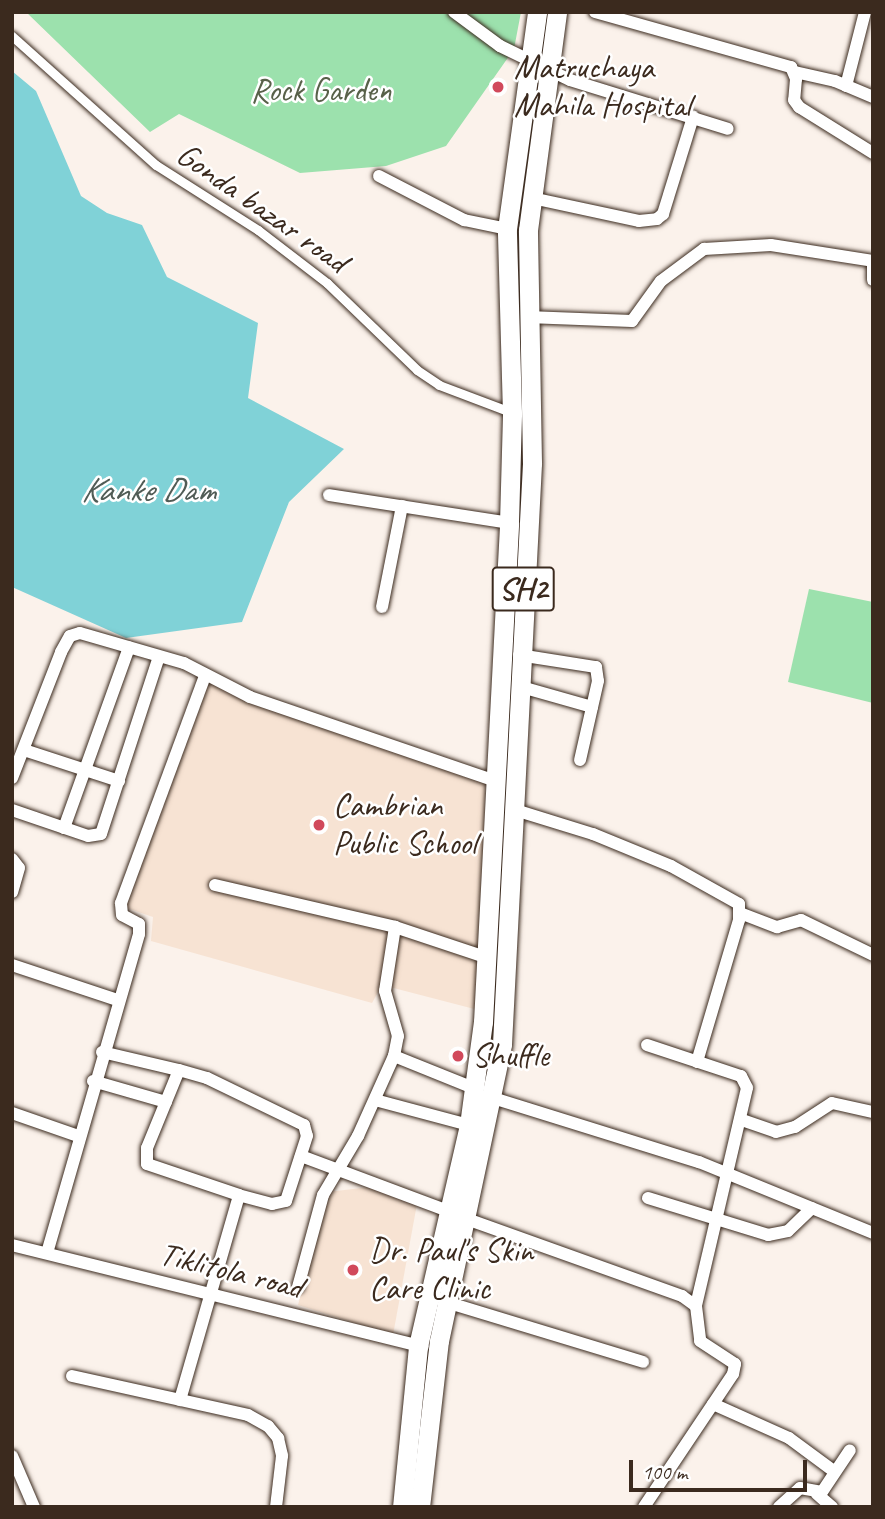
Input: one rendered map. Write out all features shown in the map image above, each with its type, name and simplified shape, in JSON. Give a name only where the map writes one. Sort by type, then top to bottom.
[{"type":"main road","name":"SH2","points":[[420,1507],[428,1348],[446,1302],[469,1125],[484,1094],[502,1044],[518,686],[522,411],[539,66],[537,12]]},
{"type":"main road","name":"SH2","points":[[402,1507],[428,1348],[484,1094],[485,957],[493,780],[509,523],[522,411],[507,229],[539,66],[557,12]]},
{"type":"street","points":[[454,12],[539,66],[591,89],[728,129]]},
{"type":"street","points":[[594,12],[783,63],[795,72],[846,86],[873,97]]},
{"type":"street","points":[[846,86],[865,12]]},
{"type":"street","name":"Gonda bazar road","points":[[12,36],[156,165],[258,230],[327,283],[417,370],[439,385],[522,411]]},
{"type":"street","points":[[795,72],[794,100],[799,107],[873,153]]},
{"type":"street","points":[[532,198],[639,221],[657,219],[663,214],[693,117]]},
{"type":"street","points":[[379,176],[464,220],[507,229]]},
{"type":"street","points":[[527,317],[632,321],[661,281],[705,249],[771,245],[873,262],[873,280]]},
{"type":"street","points":[[330,495],[509,523]]},
{"type":"street","points":[[382,607],[402,506]]},
{"type":"street","points":[[12,778],[70,636],[91,634],[184,663],[205,676],[295,713],[493,780]]},
{"type":"street","points":[[64,828],[129,647]]},
{"type":"street","points":[[519,655],[596,667],[598,681],[580,760]]},
{"type":"street","points":[[12,810],[88,836],[101,834],[159,657]]},
{"type":"street","points":[[47,1253],[93,1081],[140,929],[122,915],[121,903],[205,676]]},
{"type":"street","points":[[518,686],[593,707]]},
{"type":"street","points":[[24,750],[119,781]]},
{"type":"street","points":[[512,809],[593,834],[671,866],[734,898],[740,913],[697,1062]]},
{"type":"street","points":[[12,859],[19,868],[12,890]]},
{"type":"street","points":[[215,885],[395,927],[485,957]]},
{"type":"street","points":[[740,913],[777,927],[801,920],[873,955]]},
{"type":"street","points":[[298,1287],[314,1220],[335,1169],[358,1136],[394,1056],[398,1036],[385,991],[395,927]]},
{"type":"street","points":[[12,965],[117,1000]]},
{"type":"street","points":[[644,1507],[713,1404],[735,1364],[700,1341],[696,1306],[742,1120],[745,1080],[647,1045]]},
{"type":"street","points":[[102,1052],[179,1070],[237,1090],[304,1125],[307,1136],[286,1200],[272,1204],[147,1164],[147,1148],[179,1070]]},
{"type":"street","points":[[394,1056],[484,1094],[729,1175],[873,1233]]},
{"type":"street","points":[[93,1081],[166,1102]]},
{"type":"street","points":[[375,1100],[469,1125]]},
{"type":"street","points":[[742,1120],[787,1131],[832,1103],[873,1112]]},
{"type":"street","points":[[12,1113],[78,1136]]},
{"type":"street","points":[[301,1156],[682,1296],[696,1306]]},
{"type":"street","points":[[180,1400],[239,1195]]},
{"type":"street","points":[[648,1198],[779,1236],[812,1208]]},
{"type":"street","name":"Tiklitola road","points":[[12,1245],[428,1348]]},
{"type":"street","points":[[446,1302],[643,1362]]},
{"type":"street","points":[[72,1376],[248,1416],[268,1426],[278,1438],[282,1456],[276,1507]]},
{"type":"street","points":[[713,1404],[789,1438],[835,1472]]},
{"type":"street","points":[[817,1494],[826,1488],[850,1450]]},
{"type":"street","points":[[12,1456],[34,1507]]},
{"type":"street","points":[[779,1507],[800,1488],[817,1494],[832,1507]]},
{"type":"shaded area","name":"Cambrian Public School","points":[[208,679],[485,777],[482,1011],[382,985],[372,1003],[151,941],[153,917],[121,906]]},
{"type":"shaded area","points":[[394,1184],[419,1193],[393,1335],[298,1305],[328,1192]]},
{"type":"green space","name":"Rock Garden","points":[[26,12],[521,12],[514,49],[446,146],[386,166],[300,173],[179,114],[150,132]]},
{"type":"green space","points":[[809,589],[873,602],[873,703],[788,682]]},
{"type":"water","name":"Kanke Dam","points":[[12,71],[36,91],[81,196],[107,213],[142,225],[167,277],[258,323],[248,398],[344,449],[289,502],[242,622],[126,638],[12,587]]},
{"type":"place","name":"Matruchaya Mahila Hospital","points":[[498,87]]},
{"type":"place","name":"Cambrian Public School","points":[[319,825]]},
{"type":"place","name":"Shuffle","points":[[458,1056]]},
{"type":"place","name":"Dr. Paul's Skin Care Clinic","points":[[353,1270]]}]
